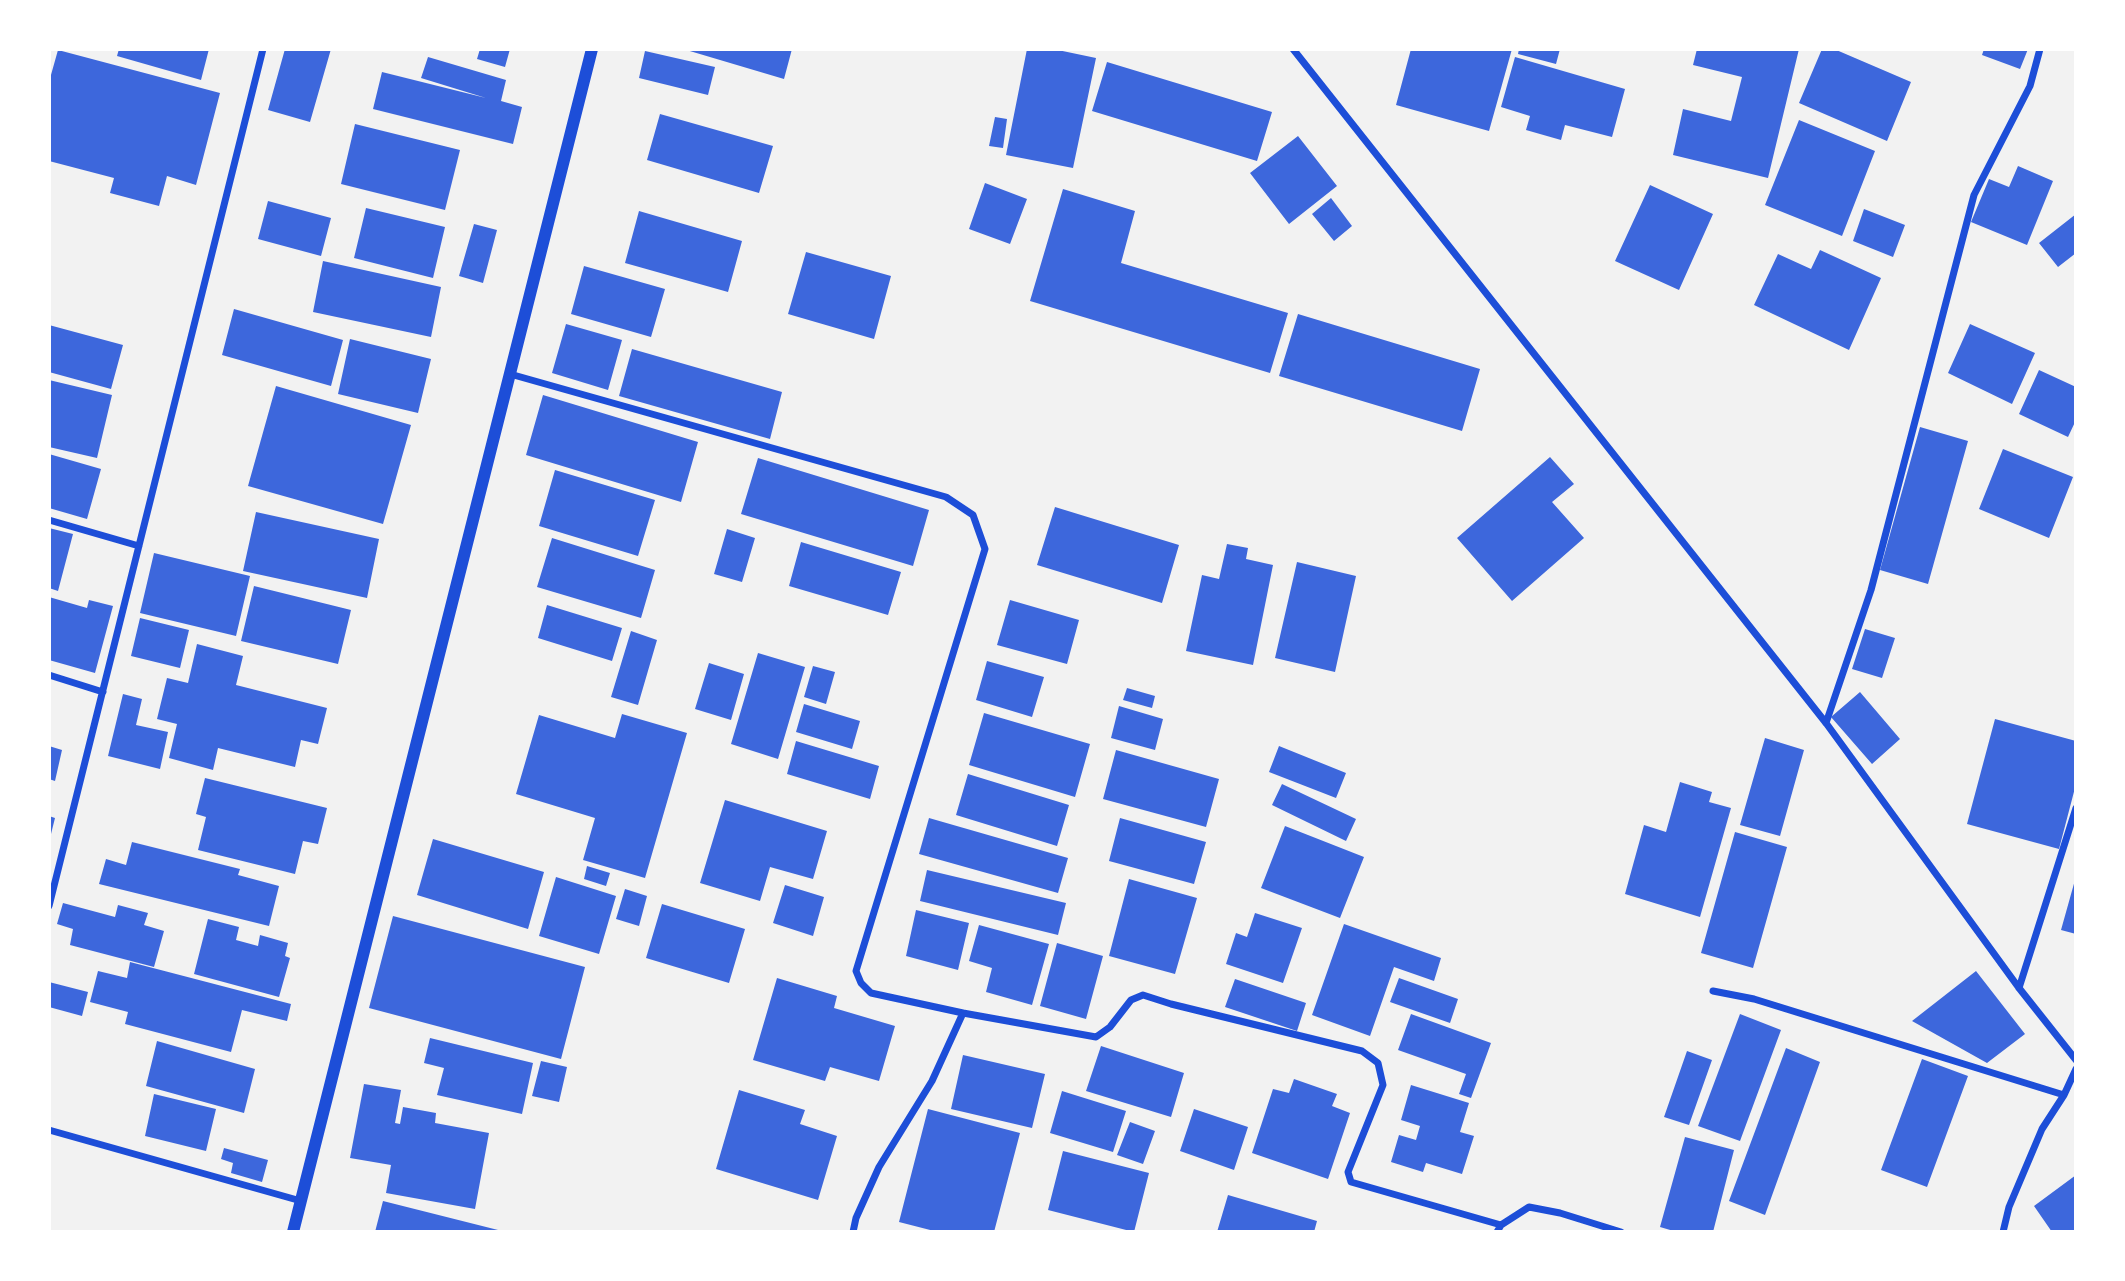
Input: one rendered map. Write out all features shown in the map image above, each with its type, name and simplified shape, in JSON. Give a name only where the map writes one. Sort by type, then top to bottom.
[{"type":"street","points":[[49,906],[263,49]]},
{"type":"street","points":[[293,1232],[592,49]]},
{"type":"street","points":[[1293,49],[1826,723],[2019,988],[2076,1059]]},
{"type":"street","points":[[1826,723],[1871,590],[1974,195],[2030,86],[2040,49]]},
{"type":"street","points":[[510,374],[947,497],[973,515],[985,550],[856,971],[861,983],[871,993],[1096,1037],[1110,1027],[1131,1000],[1143,995],[1362,1051],[1378,1063],[1383,1085],[1348,1172],[1351,1182],[1499,1229],[1529,1207],[1560,1213],[1621,1232]]},
{"type":"street","points":[[49,520],[139,546]]},
{"type":"street","points":[[49,676],[103,692]]},
{"type":"street","points":[[2019,988],[2076,808]]},
{"type":"street","points":[[1713,991],[1755,999],[2064,1095]]},
{"type":"street","points":[[853,1232],[879,1167],[932,1081],[963,1013]]},
{"type":"street","points":[[2003,1232],[2009,1207],[2042,1129],[2064,1095],[2076,1069]]},
{"type":"street","points":[[49,1130],[301,1201]]},
{"type":"building","points":[[119,49],[209,49],[201,80],[117,56]]},
{"type":"building","points":[[285,49],[331,49],[310,122],[268,110]]},
{"type":"building","points":[[480,49],[510,49],[505,67],[477,59]]},
{"type":"building","points":[[683,49],[792,49],[784,79]]},
{"type":"building","points":[[1027,49],[1053,49],[1096,58],[1073,168],[1006,155]]},
{"type":"building","points":[[1411,49],[1512,49],[1489,131],[1396,105]]},
{"type":"building","points":[[1519,49],[1560,49],[1556,64],[1518,54]]},
{"type":"building","points":[[1697,49],[1799,49],[1768,178],[1673,155],[1683,109],[1731,121],[1742,77],[1693,65]]},
{"type":"building","points":[[1822,49],[1834,49],[1911,82],[1887,141],[1799,103]]},
{"type":"building","points":[[1984,49],[2028,49],[2020,69],[1982,55]]},
{"type":"building","points":[[58,50],[220,93],[196,185],[167,176],[159,206],[110,193],[114,178],[49,161],[49,82]]},
{"type":"building","points":[[645,51],[715,67],[708,95],[639,78]]},
{"type":"building","points":[[428,57],[506,80],[501,101],[522,107],[513,144],[373,109],[382,72],[486,98],[421,78]]},
{"type":"building","points":[[1515,57],[1625,89],[1612,137],[1565,125],[1561,140],[1526,130],[1530,116],[1501,107]]},
{"type":"building","points":[[1107,62],[1272,112],[1257,161],[1092,111]]},
{"type":"building","points":[[660,114],[773,146],[759,193],[647,160]]},
{"type":"building","points":[[995,117],[1007,119],[1003,148],[989,146]]},
{"type":"building","points":[[1799,120],[1875,151],[1842,236],[1765,205]]},
{"type":"building","points":[[355,124],[460,150],[445,210],[341,184]]},
{"type":"building","points":[[1298,136],[1337,186],[1289,224],[1250,173]]},
{"type":"building","points":[[2018,166],[2053,181],[2027,245],[1971,222],[1989,179],[2009,187]]},
{"type":"building","points":[[985,183],[1027,199],[1010,244],[969,229]]},
{"type":"building","points":[[1650,185],[1713,214],[1679,290],[1615,261]]},
{"type":"building","points":[[1063,189],[1135,211],[1121,263],[1288,313],[1270,373],[1030,301]]},
{"type":"building","points":[[1331,198],[1352,226],[1334,241],[1312,214]]},
{"type":"building","points":[[268,201],[331,218],[321,256],[258,239]]},
{"type":"building","points":[[366,208],[445,227],[433,278],[354,258]]},
{"type":"building","points":[[1864,209],[1905,225],[1893,257],[1853,241]]},
{"type":"building","points":[[639,211],[742,241],[728,292],[625,263]]},
{"type":"building","points":[[2076,214],[2076,253],[2058,267],[2039,243]]},
{"type":"building","points":[[474,224],[497,230],[483,283],[459,276]]},
{"type":"building","points":[[1820,250],[1881,278],[1849,350],[1754,305],[1778,254],[1811,269]]},
{"type":"building","points":[[806,252],[891,276],[874,339],[788,314]]},
{"type":"building","points":[[323,261],[441,287],[431,337],[313,312]]},
{"type":"building","points":[[584,266],[665,289],[651,337],[571,314]]},
{"type":"building","points":[[234,309],[343,340],[331,386],[222,355]]},
{"type":"building","points":[[1298,314],[1480,369],[1462,431],[1279,376]]},
{"type":"building","points":[[566,324],[622,340],[608,390],[552,373]]},
{"type":"building","points":[[1970,324],[2035,353],[2012,404],[1948,373]]},
{"type":"building","points":[[49,325],[123,345],[111,389],[49,372]]},
{"type":"building","points":[[350,339],[431,359],[418,413],[338,394]]},
{"type":"building","points":[[632,349],[782,392],[770,439],[619,396]]},
{"type":"building","points":[[2039,370],[2076,387],[2076,420],[2068,437],[2019,414]]},
{"type":"building","points":[[49,380],[112,395],[97,458],[49,447]]},
{"type":"building","points":[[276,386],[411,425],[383,524],[248,486]]},
{"type":"building","points":[[543,395],[698,442],[681,502],[526,455]]},
{"type":"building","points":[[1920,427],[1968,441],[1928,584],[1880,570]]},
{"type":"building","points":[[2003,449],[2073,477],[2049,538],[1979,509]]},
{"type":"building","points":[[49,454],[101,469],[87,519],[49,508]]},
{"type":"building","points":[[1550,457],[1574,484],[1552,502],[1584,538],[1512,601],[1457,538]]},
{"type":"building","points":[[758,458],[929,510],[913,566],[741,514]]},
{"type":"building","points":[[555,470],[655,500],[638,556],[539,526]]},
{"type":"building","points":[[1055,507],[1179,545],[1162,603],[1037,565]]},
{"type":"building","points":[[256,512],[379,539],[367,598],[243,571]]},
{"type":"building","points":[[49,528],[73,534],[58,591],[49,588]]},
{"type":"building","points":[[727,529],[755,538],[742,582],[714,574]]},
{"type":"building","points":[[552,538],[655,570],[641,618],[537,587]]},
{"type":"building","points":[[801,542],[901,572],[888,615],[789,586]]},
{"type":"building","points":[[1227,544],[1248,548],[1246,559],[1273,565],[1253,665],[1186,651],[1202,575],[1219,579]]},
{"type":"building","points":[[154,553],[250,576],[236,636],[140,613]]},
{"type":"building","points":[[1297,562],[1356,576],[1335,672],[1275,658]]},
{"type":"building","points":[[254,586],[351,610],[338,664],[241,641]]},
{"type":"building","points":[[49,597],[87,608],[89,600],[113,606],[95,673],[49,660]]},
{"type":"building","points":[[1010,600],[1079,620],[1067,664],[997,645]]},
{"type":"building","points":[[547,605],[622,628],[612,661],[538,638]]},
{"type":"building","points":[[140,618],[189,630],[180,668],[131,656]]},
{"type":"building","points":[[1865,629],[1895,638],[1882,678],[1852,669]]},
{"type":"building","points":[[631,631],[657,640],[638,705],[611,697]]},
{"type":"building","points":[[197,644],[243,656],[236,685],[327,708],[318,744],[301,740],[295,767],[218,748],[213,770],[169,758],[177,724],[157,719],[167,678],[188,683]]},
{"type":"building","points":[[758,653],[805,667],[778,759],[731,744]]},
{"type":"building","points":[[987,661],[1044,677],[1032,717],[976,700]]},
{"type":"building","points":[[709,663],[744,674],[731,720],[695,709]]},
{"type":"building","points":[[813,666],[835,672],[826,704],[804,697]]},
{"type":"building","points":[[1127,688],[1155,696],[1152,708],[1123,700]]},
{"type":"building","points":[[1860,692],[1900,739],[1872,764],[1831,717]]},
{"type":"building","points":[[123,694],[142,699],[136,725],[168,732],[160,769],[108,756]]},
{"type":"building","points":[[804,704],[860,721],[852,749],[796,732]]},
{"type":"building","points":[[1119,706],[1163,719],[1155,750],[1111,738]]},
{"type":"building","points":[[984,713],[1090,744],[1075,797],[969,765]]},
{"type":"building","points":[[622,714],[687,733],[645,878],[583,860],[595,818],[516,794],[539,715],[615,738]]},
{"type":"building","points":[[1995,719],[2076,741],[2076,784],[2059,849],[1967,824]]},
{"type":"building","points":[[1765,738],[1804,750],[1780,836],[1740,825]]},
{"type":"building","points":[[796,741],[879,766],[870,799],[787,774]]},
{"type":"building","points":[[49,746],[62,750],[55,781],[49,779]]},
{"type":"building","points":[[1279,746],[1346,773],[1336,798],[1269,772]]},
{"type":"building","points":[[1116,750],[1219,779],[1206,827],[1103,799]]},
{"type":"building","points":[[968,774],[1069,805],[1057,846],[956,815]]},
{"type":"building","points":[[205,778],[327,808],[318,844],[303,841],[295,874],[198,850],[206,817],[196,814]]},
{"type":"building","points":[[1680,782],[1712,792],[1709,802],[1731,808],[1700,917],[1625,894],[1644,825],[1666,832]]},
{"type":"building","points":[[1282,784],[1356,819],[1346,841],[1272,805]]},
{"type":"building","points":[[725,800],[827,831],[813,879],[770,867],[760,901],[700,883]]},
{"type":"building","points":[[49,816],[55,818],[50,838],[49,838]]},
{"type":"building","points":[[929,818],[1068,858],[1058,893],[919,854]]},
{"type":"building","points":[[1120,818],[1206,842],[1194,884],[1109,861]]},
{"type":"building","points":[[1285,826],[1364,857],[1340,918],[1261,888]]},
{"type":"building","points":[[1735,832],[1787,847],[1753,968],[1701,953]]},
{"type":"building","points":[[433,839],[544,872],[528,929],[417,895]]},
{"type":"building","points":[[132,842],[240,869],[238,875],[279,886],[269,926],[99,884],[106,859],[126,865]]},
{"type":"building","points":[[587,866],[610,873],[606,886],[584,879]]},
{"type":"building","points":[[927,870],[1066,903],[1058,935],[920,901]]},
{"type":"building","points":[[556,877],[616,896],[599,954],[539,936]]},
{"type":"building","points":[[1129,879],[1197,898],[1175,974],[1109,956]]},
{"type":"building","points":[[2076,880],[2076,934],[2061,930]]},
{"type":"building","points":[[785,885],[824,897],[813,936],[773,923]]},
{"type":"building","points":[[625,889],[647,896],[639,926],[616,919]]},
{"type":"building","points":[[63,903],[115,917],[118,905],[148,913],[144,925],[164,931],[154,967],[70,945],[73,929],[57,924]]},
{"type":"building","points":[[662,904],[745,929],[729,983],[646,958]]},
{"type":"building","points":[[916,910],[969,923],[958,970],[906,956]]},
{"type":"building","points":[[1255,913],[1302,928],[1283,983],[1226,964],[1236,933],[1247,937]]},
{"type":"building","points":[[393,916],[585,967],[561,1059],[369,1008]]},
{"type":"building","points":[[208,919],[239,927],[236,940],[258,946],[260,935],[288,943],[285,956],[290,958],[279,997],[194,974]]},
{"type":"building","points":[[1344,924],[1441,958],[1434,981],[1394,967],[1370,1036],[1312,1015]]},
{"type":"building","points":[[979,925],[1049,944],[1032,1005],[986,992],[992,968],[969,961]]},
{"type":"building","points":[[1057,943],[1103,956],[1086,1019],[1040,1006]]},
{"type":"building","points":[[130,962],[291,1004],[287,1021],[242,1010],[231,1052],[125,1024],[128,1012],[90,1002],[98,971],[127,978]]},
{"type":"building","points":[[1976,971],[2025,1034],[1987,1063],[1912,1021]]},
{"type":"building","points":[[777,978],[837,996],[834,1008],[895,1026],[879,1081],[830,1067],[825,1081],[753,1060]]},
{"type":"building","points":[[1399,978],[1458,999],[1450,1023],[1390,1002]]},
{"type":"building","points":[[1235,979],[1306,1003],[1297,1031],[1225,1007]]},
{"type":"building","points":[[49,982],[88,992],[82,1016],[49,1007]]},
{"type":"building","points":[[1411,1014],[1491,1043],[1471,1098],[1459,1094],[1466,1074],[1398,1050]]},
{"type":"building","points":[[1740,1014],[1781,1030],[1740,1141],[1698,1126]]},
{"type":"building","points":[[430,1038],[533,1063],[522,1114],[437,1095],[444,1068],[424,1063]]},
{"type":"building","points":[[157,1041],[255,1069],[244,1113],[146,1086]]},
{"type":"building","points":[[1101,1046],[1184,1073],[1171,1117],[1086,1091]]},
{"type":"building","points":[[1786,1048],[1820,1062],[1765,1215],[1729,1201]]},
{"type":"building","points":[[1687,1051],[1712,1060],[1689,1125],[1664,1117]]},
{"type":"building","points":[[963,1055],[1045,1074],[1032,1128],[951,1109]]},
{"type":"building","points":[[1922,1059],[1968,1076],[1927,1187],[1881,1170]]},
{"type":"building","points":[[541,1061],[567,1067],[559,1102],[532,1096]]},
{"type":"building","points":[[1294,1079],[1337,1094],[1332,1106],[1350,1113],[1328,1179],[1252,1153],[1273,1089],[1289,1093]]},
{"type":"building","points":[[364,1084],[401,1090],[395,1123],[400,1124],[403,1107],[436,1113],[435,1123],[489,1133],[475,1209],[386,1193],[391,1165],[350,1158]]},
{"type":"building","points":[[1411,1085],[1469,1103],[1460,1132],[1474,1136],[1462,1174],[1426,1163],[1423,1172],[1391,1162],[1399,1135],[1416,1140],[1420,1126],[1401,1120]]},
{"type":"building","points":[[739,1090],[805,1110],[800,1124],[837,1136],[818,1200],[716,1169]]},
{"type":"building","points":[[1062,1091],[1126,1111],[1113,1152],[1050,1133]]},
{"type":"building","points":[[154,1094],[216,1109],[206,1151],[145,1136]]},
{"type":"building","points":[[928,1109],[1020,1133],[994,1232],[938,1232],[899,1222]]},
{"type":"building","points":[[1194,1109],[1248,1127],[1234,1170],[1180,1151]]},
{"type":"building","points":[[1130,1122],[1155,1131],[1143,1164],[1117,1155]]},
{"type":"building","points":[[1685,1137],[1734,1150],[1713,1232],[1677,1232],[1660,1227]]},
{"type":"building","points":[[224,1148],[268,1160],[262,1182],[231,1173],[233,1163],[221,1159]]},
{"type":"building","points":[[1063,1151],[1149,1173],[1134,1232],[1048,1210]]},
{"type":"building","points":[[2076,1175],[2076,1232],[2052,1232],[2034,1206]]},
{"type":"building","points":[[1228,1195],[1317,1221],[1314,1232],[1217,1232]]},
{"type":"building","points":[[383,1201],[502,1231],[502,1232],[375,1232]]}]
